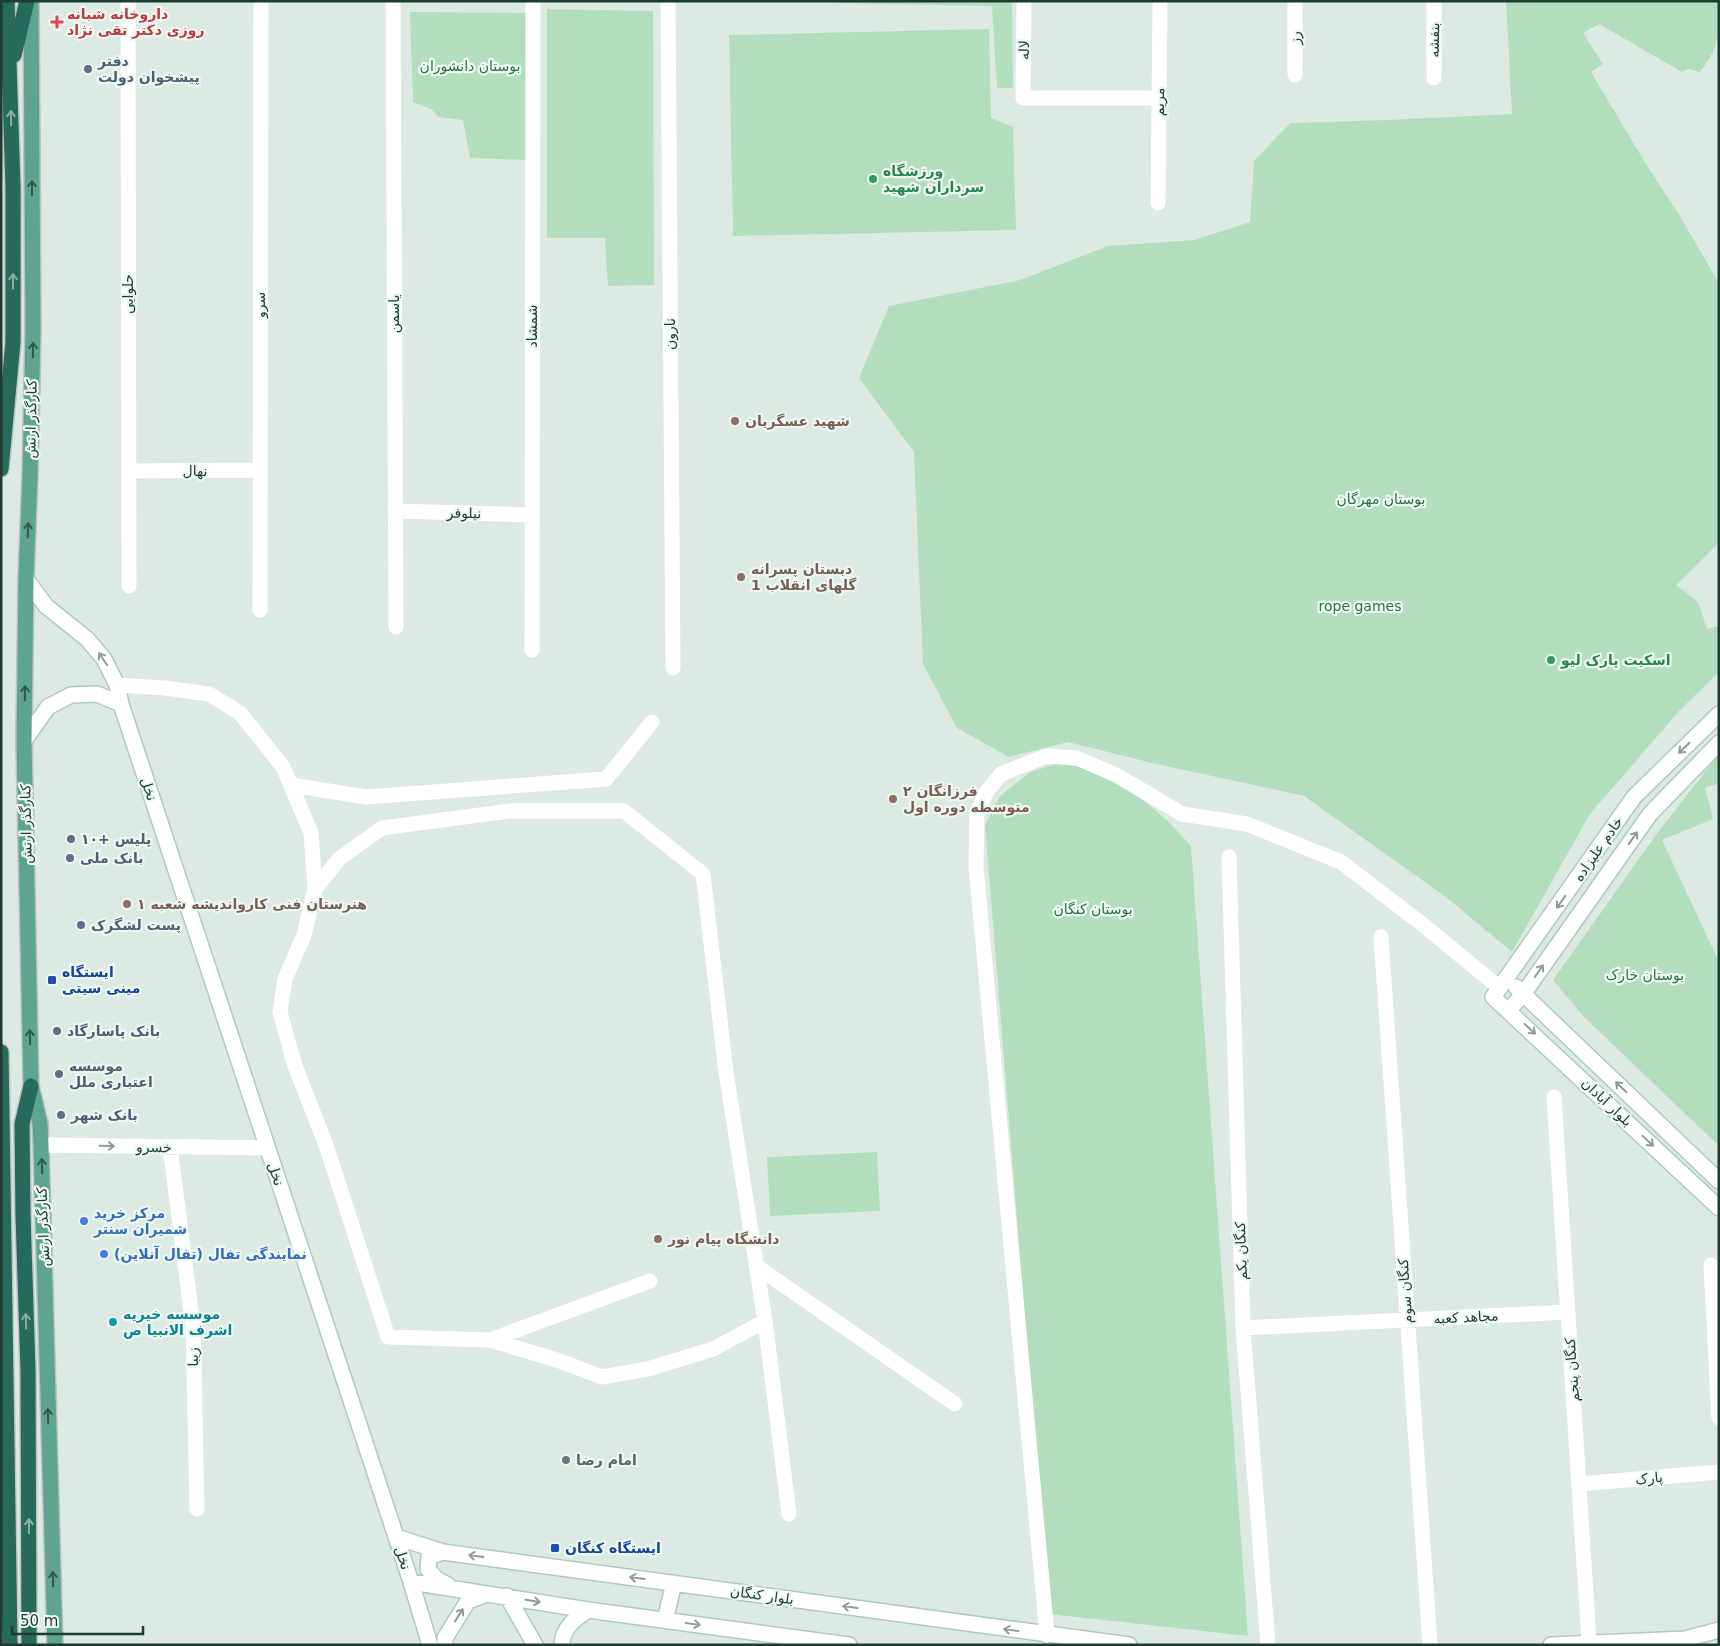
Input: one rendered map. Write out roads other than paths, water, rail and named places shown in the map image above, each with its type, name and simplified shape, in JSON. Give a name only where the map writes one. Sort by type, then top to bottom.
[{"type":"highway","points":[[1,469],[13,342],[10,71],[7,1]]},
{"type":"highway","points":[[10,71],[29,1]]},
{"type":"highway","points":[[1,1052],[10,1645]]},
{"type":"highway","points":[[29,1645],[28,1370],[22,1124],[31,1086]]},
{"type":"main road","name":"کنارگذر ارتش","points":[[29,1],[33,299],[24,741],[31,1086],[40,1123],[41,1146],[55,1645]]},
{"type":"main road","points":[[12,215],[33,299]]},
{"type":"street","name":"حلوایی","points":[[128,1],[129,586]]},
{"type":"street","name":"سرو","points":[[260,610],[261,1]]},
{"type":"street","name":"یاسمن","points":[[393,1],[396,627]]},
{"type":"street","name":"شمشاد","points":[[532,650],[533,1]]},
{"type":"street","name":"نارون","points":[[668,1],[673,668]]},
{"type":"street","name":"لاله","points":[[1024,1],[1023,98],[1159,98]]},
{"type":"street","name":"مریم","points":[[1158,203],[1160,1]]},
{"type":"street","name":"رز","points":[[1294,75],[1295,1]]},
{"type":"street","name":"بنفشه","points":[[1434,1],[1434,78]]},
{"type":"street","name":"نهال","points":[[129,471],[260,470]]},
{"type":"street","name":"نیلوفر","points":[[395,511],[532,515]]},
{"type":"street","name":"نخل","points":[[26,579],[46,606],[87,639],[104,659],[117,685],[121,704],[411,1582],[430,1645]]},
{"type":"street","points":[[117,685],[165,688],[209,694],[240,714],[283,766],[311,833],[315,889],[304,935],[285,979],[280,1012],[294,1063],[328,1148],[388,1337],[490,1340],[560,1361],[602,1377],[648,1369],[713,1349],[765,1321]]},
{"type":"street","points":[[24,741],[48,707],[72,695],[97,694],[121,704]]},
{"type":"street","name":"خادم علیزاده","points":[[1500,988],[1634,798],[1719,714]]},
{"type":"street","points":[[291,785],[366,797],[606,779],[652,722]]},
{"type":"street","name":"خادم علیزاده","points":[[1510,1010],[1524,993],[1650,814],[1719,743]]},
{"type":"street","points":[[1047,1635],[976,867],[977,812],[987,791],[1001,774],[1046,756],[1077,758],[1118,776],[1182,814],[1247,824],[1340,862],[1422,924],[1500,988]]},
{"type":"street","points":[[315,889],[340,858],[382,828],[510,811],[624,811],[703,874],[726,1072],[765,1321],[789,1514]]},
{"type":"street","name":"کنگان یکم","points":[[1229,857],[1243,1328],[1268,1645]]},
{"type":"street","name":"کنگان سوم","points":[[1380,937],[1430,1645]]},
{"type":"street","name":"بلوار آبادان","points":[[1500,988],[1524,993],[1719,1181]]},
{"type":"street","name":"بلوار آبادان","points":[[1500,988],[1510,1010],[1719,1208]]},
{"type":"street","name":"کنگان پنجم","points":[[1554,1097],[1589,1643]]},
{"type":"street","name":"خسرو","points":[[41,1146],[267,1148]]},
{"type":"street","name":"زیبا","points":[[170,1147],[193,1326],[197,1509]]},
{"type":"street","points":[[1711,1265],[1719,1418]]},
{"type":"street","points":[[756,1266],[955,1404]]},
{"type":"street","points":[[490,1340],[650,1281]]},
{"type":"street","name":"مجاهد کعبه","points":[[1243,1328],[1568,1312]]},
{"type":"street","name":"پارک","points":[[1579,1484],[1719,1472]]},
{"type":"street","name":"بلوار کنگان","points":[[396,1537],[443,1552],[1129,1645]]},
{"type":"street","points":[[443,1552],[429,1557],[428,1569],[436,1579],[456,1590]]},
{"type":"street","points":[[411,1582],[588,1610],[849,1645]]},
{"type":"street","points":[[665,1620],[674,1583]]},
{"type":"street","points":[[445,1645],[445,1638],[468,1601],[484,1595]]},
{"type":"street","points":[[507,1596],[535,1645]]},
{"type":"street","points":[[562,1645],[566,1630],[573,1620],[588,1610]]},
{"type":"street","points":[[1551,1645],[1685,1639],[1719,1630]]},
{"type":"place","name":"داروخانه شبانه روزی دکتر تقی نژاد","points":[[57,22]]},
{"type":"place","name":"دفتر پیشخوان دولت","points":[[88,69]]},
{"type":"place","name":"ورزشگاه سرداران شهید","points":[[873,179]]},
{"type":"place","name":"شهید عسگریان","points":[[735,421]]},
{"type":"place","name":"دبستان پسرانه گلهای انقلاب 1","points":[[741,577]]},
{"type":"place","name":"اسکیت پارک لیو","points":[[1551,660]]},
{"type":"place","name":"فرزانگان ۲ متوسطه دوره اول","points":[[893,799]]},
{"type":"place","name":"پلیس +۱۰","points":[[71,839]]},
{"type":"place","name":"بانک ملی","points":[[70,858]]},
{"type":"place","name":"هنرستان فنی کارواندیشه شعبه ۱","points":[[127,904]]},
{"type":"place","name":"پست لشگرک","points":[[81,925]]},
{"type":"place","name":"ایستگاه مینی سیتی","points":[[52,980]]},
{"type":"place","name":"بانک پاسارگاد","points":[[57,1031]]},
{"type":"place","name":"موسسه اعتباری ملل","points":[[59,1074]]},
{"type":"place","name":"بانک شهر","points":[[61,1115]]},
{"type":"place","name":"مرکز خرید شمیران سنتر","points":[[84,1221]]},
{"type":"place","name":"دانشگاه پیام نور","points":[[658,1239]]},
{"type":"place","name":"نمایندگی تفال (تفال آنلاین)","points":[[104,1254]]},
{"type":"place","name":"موسسه خیریه اشرف الانبیا ص","points":[[113,1322]]},
{"type":"place","name":"امام رضا","points":[[566,1460]]},
{"type":"place","name":"ایستگاه کنگان","points":[[555,1548]]},
{"type":"park label","name":"بوستان دانشوران","points":[[470,66]]},
{"type":"park label","name":"بوستان مهرگان","points":[[1381,499]]},
{"type":"park label","name":"rope games","points":[[1360,606]]},
{"type":"park label","name":"بوستان کنگان","points":[[1093,909]]},
{"type":"park label","name":"بوستان خارک","points":[[1645,975]]}]
